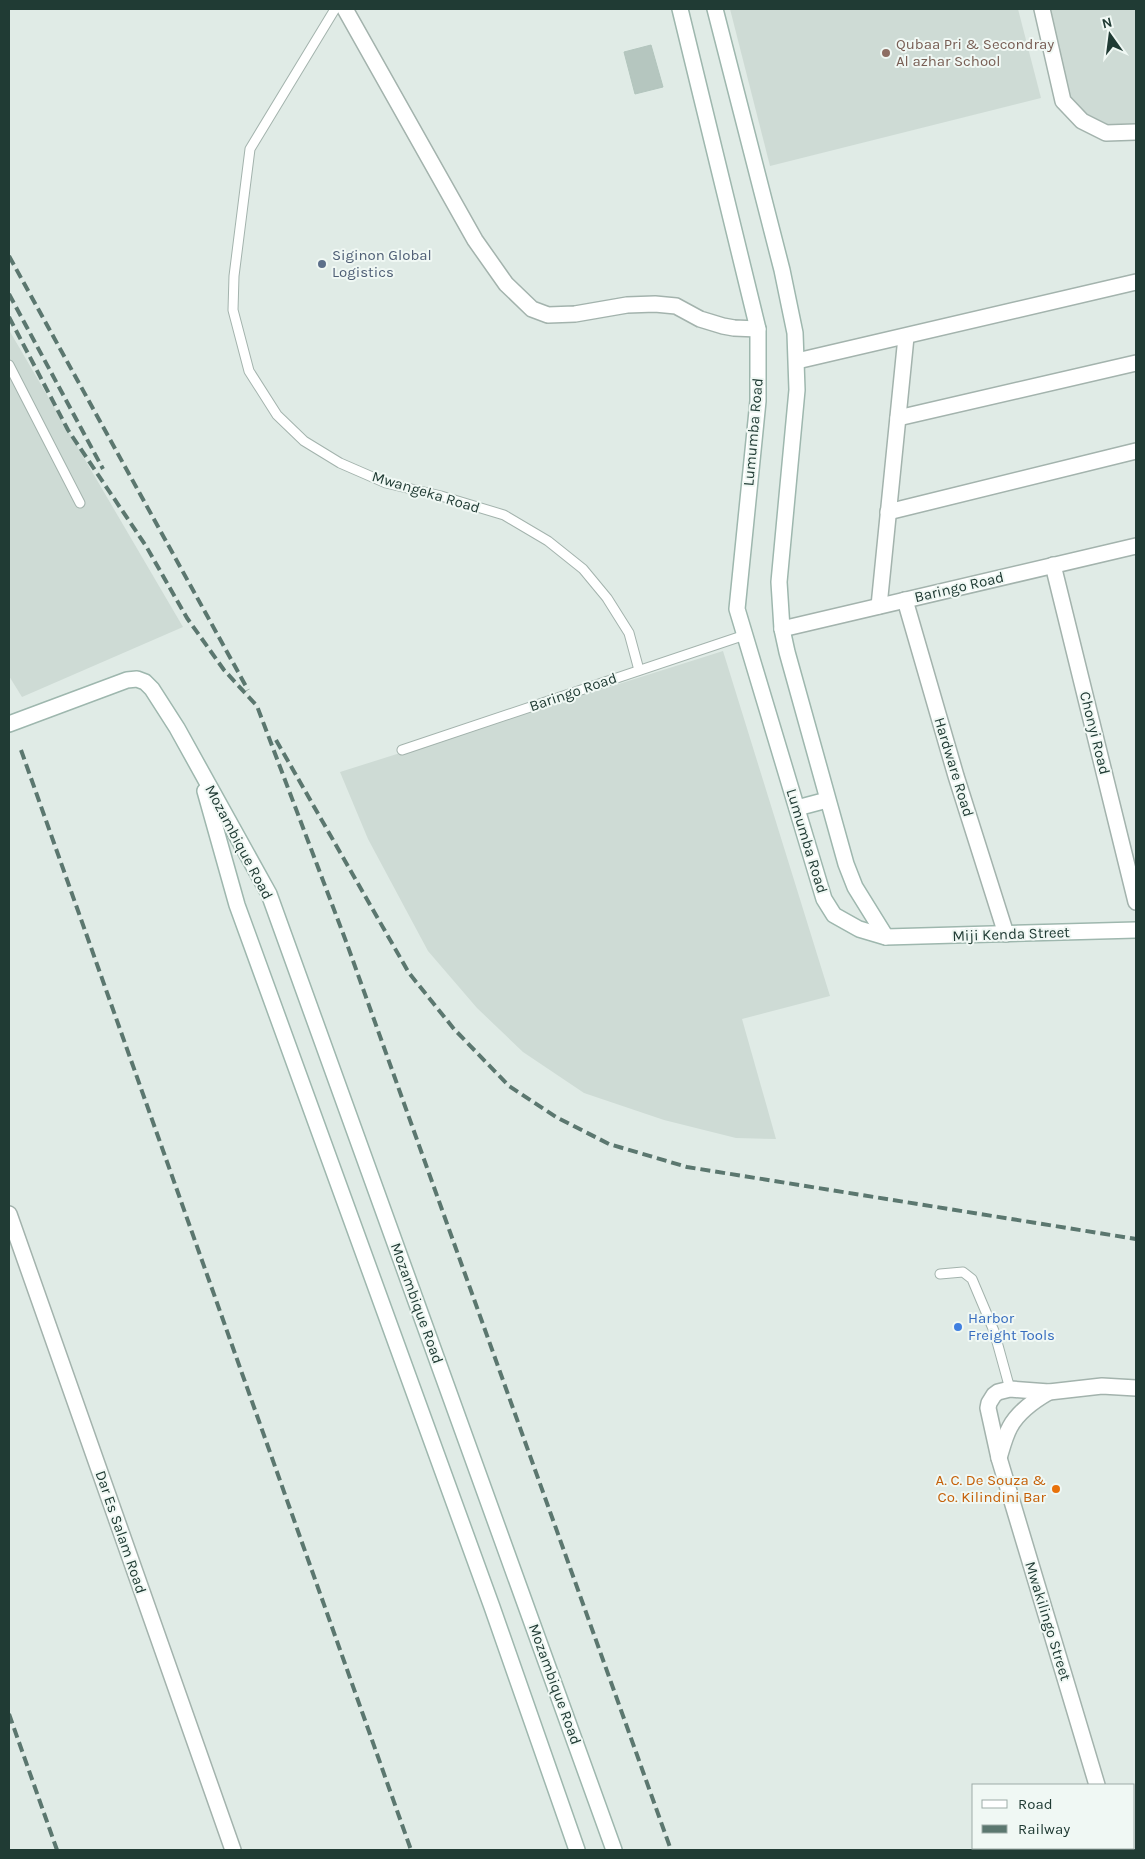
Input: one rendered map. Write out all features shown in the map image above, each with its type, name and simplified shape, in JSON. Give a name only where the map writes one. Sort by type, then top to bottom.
[{"type":"street","points":[[345,9],[476,240],[506,284],[532,309],[548,315],[575,314],[627,305],[676,306],[700,319],[723,326],[758,329]]},
{"type":"street","name":"Lumumba Road","points":[[680,9],[758,329],[758,401],[737,609],[824,899],[834,915],[859,929],[886,937]]},
{"type":"street","name":"Lumumba Road","points":[[715,9],[782,270],[795,333],[797,390],[779,582],[782,629],[827,800],[853,882],[886,937]]},
{"type":"street","points":[[1042,9],[1063,102],[1082,121],[1106,133],[1136,132]]},
{"type":"street","points":[[797,361],[1136,282]]},
{"type":"street","points":[[879,606],[906,337]]},
{"type":"street","points":[[898,418],[1136,363]]},
{"type":"street","points":[[888,512],[1136,451]]},
{"type":"street","name":"Baringo Road","points":[[782,629],[1136,546]]},
{"type":"street","name":"Chonyi Road","points":[[1053,565],[1136,902]]},
{"type":"street","name":"Hardware Road","points":[[905,600],[956,776],[1006,934]]},
{"type":"street","name":"Mozambique Road","points":[[9,724],[127,680],[144,682],[152,689],[177,728],[269,894],[614,1850]]},
{"type":"street","name":"Mozambique Road","points":[[198,766],[237,905],[495,1617],[577,1850]]},
{"type":"street","points":[[797,808],[827,800]]},
{"type":"street","name":"Miji Kenda Street","points":[[886,937],[1136,930]]},
{"type":"street","name":"Dar Es Salam Road","points":[[9,1214],[233,1850]]},
{"type":"street","points":[[1010,1389],[1049,1392],[1102,1386],[1136,1388]]},
{"type":"street","name":"Mwakilingo Street","points":[[1010,1389],[998,1392],[988,1403],[988,1414],[999,1458],[1097,1784]]},
{"type":"street","points":[[999,1458],[1010,1427],[1027,1407],[1049,1392]]},
{"type":"lane","name":"Mwangeka Road","points":[[335,9],[250,149],[234,276],[233,310],[249,371],[277,415],[304,440],[340,463],[386,483],[441,496],[504,515],[548,541],[583,569],[607,598],[629,633],[639,670]]},
{"type":"lane","points":[[9,365],[80,503]]},
{"type":"lane","name":"Baringo Road","points":[[402,750],[744,635]]},
{"type":"lane","points":[[940,1274],[963,1272],[972,1279],[994,1331],[1010,1389]]},
{"type":"shaded area","name":"Qubaa Pri & Secondray Al azhar School","points":[[730,9],[1018,9],[1041,98],[770,166]]},
{"type":"shaded area","points":[[1048,9],[1136,9],[1136,129],[1077,125]]},
{"type":"shaded area","points":[[9,330],[183,627],[22,697],[9,676]]},
{"type":"shaded area","points":[[723,651],[830,996],[742,1019],[776,1139],[736,1138],[664,1120],[584,1093],[523,1052],[477,1008],[428,951],[368,839],[340,772]]},
{"type":"building","points":[[651,45],[663,87],[635,94],[624,52]]},
{"type":"railway","points":[[9,256],[248,690]]},
{"type":"railway","points":[[9,294],[103,469]]},
{"type":"railway","points":[[9,317],[68,430],[146,546],[187,618],[224,670],[257,706],[347,944],[671,1850]]},
{"type":"railway","points":[[276,740],[409,973],[454,1029],[509,1086],[556,1117],[609,1144],[687,1167],[1136,1239]]},
{"type":"railway","points":[[21,750],[411,1850]]},
{"type":"railway","points":[[9,1714],[57,1850]]},
{"type":"place","name":"Qubaa Pri & Secondray Al azhar School","points":[[886,53]]},
{"type":"place","name":"Siginon Global Logistics","points":[[322,264]]},
{"type":"place","name":"Harbor Freight Tools","points":[[958,1327]]},
{"type":"place","name":"A. C. De Souza & Co. Kilindini Bar","points":[[1056,1489]]}]
